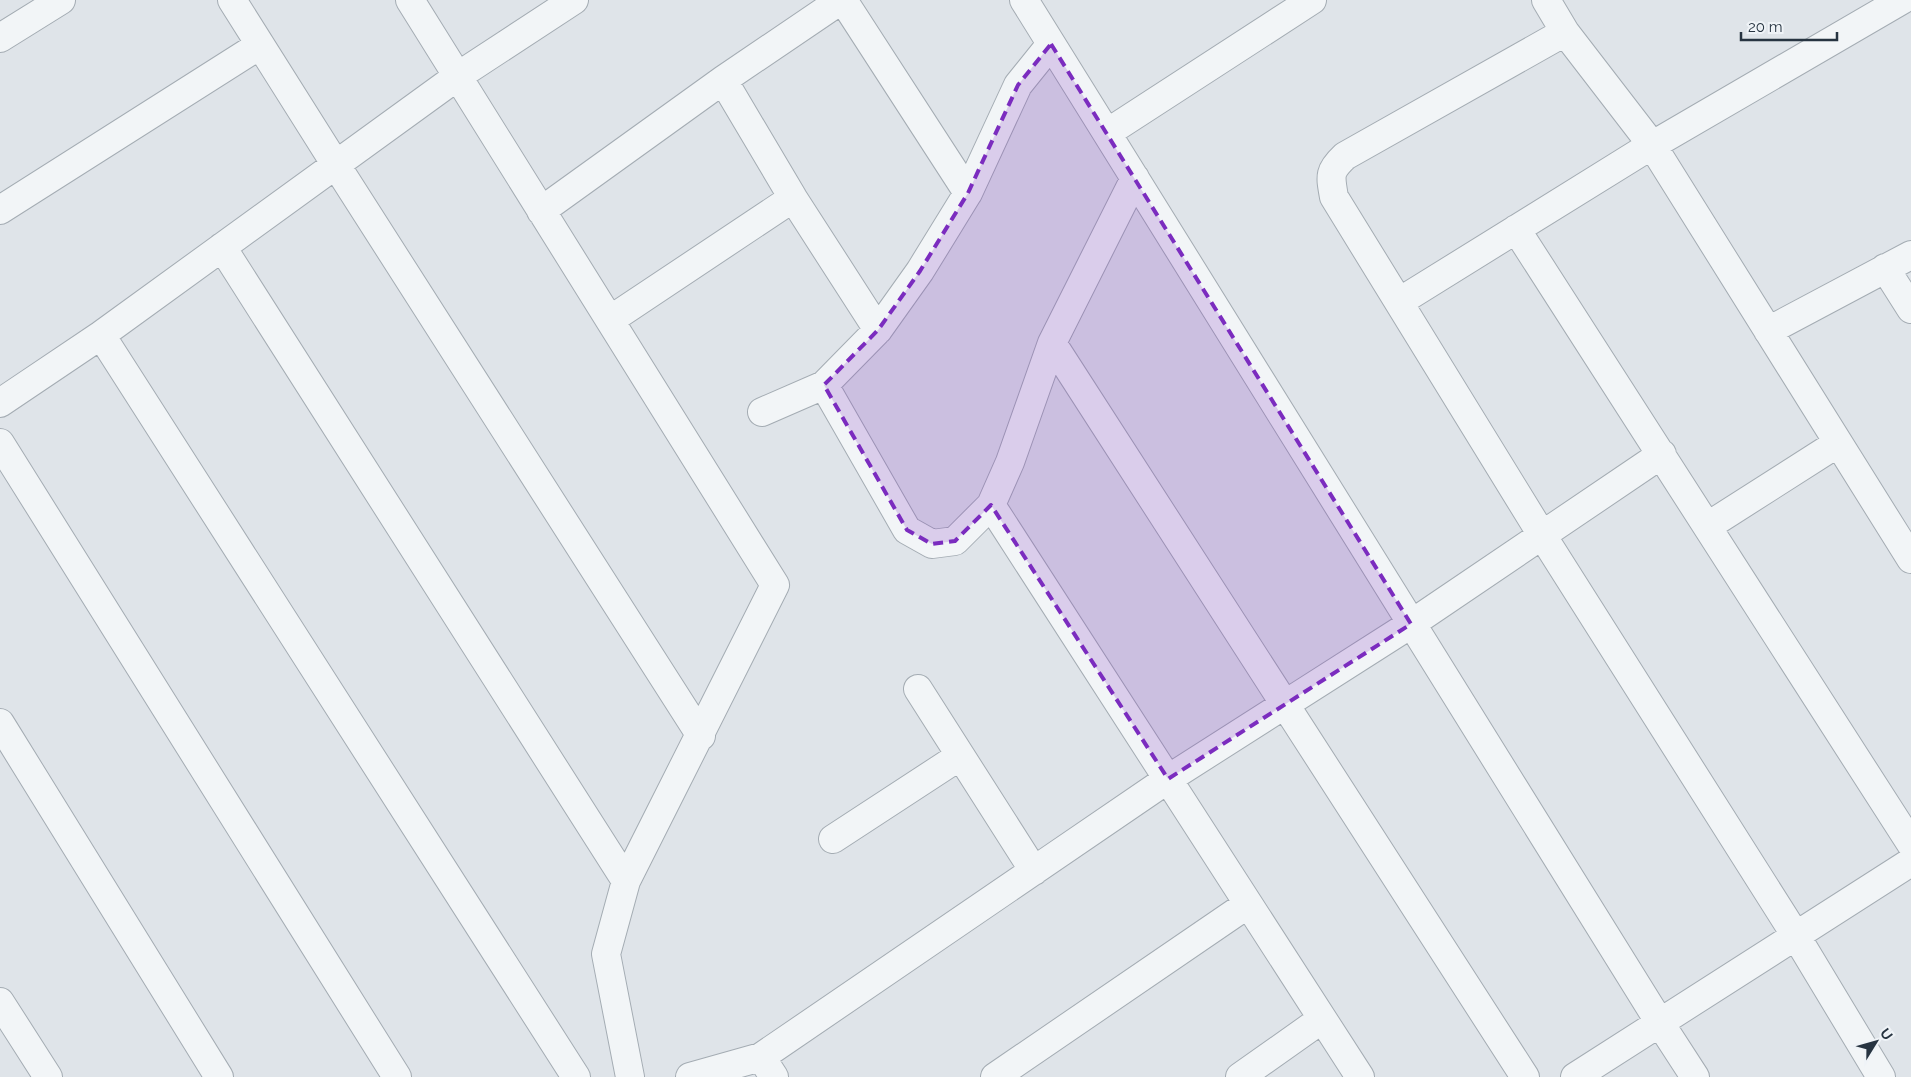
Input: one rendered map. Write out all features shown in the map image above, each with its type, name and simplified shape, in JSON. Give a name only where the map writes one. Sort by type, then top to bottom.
[{"type":"street","points":[[0,38],[61,0]]},
{"type":"street","points":[[232,0],[700,736]]},
{"type":"street","points":[[410,0],[775,585],[626,881],[606,954],[630,1077]]},
{"type":"street","points":[[0,403],[101,335],[458,76],[574,0]]},
{"type":"street","points":[[542,211],[723,80],[842,0],[968,193]]},
{"type":"street","points":[[1024,0],[1411,624],[1695,1077]]},
{"type":"street","points":[[1107,133],[1312,0]]},
{"type":"street","points":[[1546,0],[1565,32],[1652,145],[1911,558]]},
{"type":"street","points":[[1399,302],[1652,145],[1902,0]]},
{"type":"street","points":[[1565,32],[1345,156],[1334,166],[1330,177],[1334,196],[1542,535],[1796,936],[1881,1077]]},
{"type":"street","points":[[762,412],[824,385],[878,330],[920,270],[968,193],[1018,85],[1051,44]]},
{"type":"street","points":[[0,210],[260,45]]},
{"type":"street","points":[[723,80],[793,198],[878,330]]},
{"type":"street","points":[[824,385],[908,530],[932,544],[955,541],[991,505],[1010,462],[1052,343],[1135,178]]},
{"type":"street","points":[[610,320],[793,198]]},
{"type":"street","points":[[1516,229],[1911,844]]},
{"type":"street","points":[[222,247],[626,881]]},
{"type":"street","points":[[1768,331],[1911,255]]},
{"type":"street","points":[[1886,268],[1911,309]]},
{"type":"street","points":[[101,335],[576,1077]]},
{"type":"street","points":[[1052,343],[1525,1077]]},
{"type":"street","points":[[1708,526],[1838,442]]},
{"type":"street","points":[[0,443],[397,1077]]},
{"type":"street","points":[[690,1077],[768,1067],[1034,871],[1168,779],[1411,624],[1662,454]]},
{"type":"street","points":[[991,505],[1360,1077]]},
{"type":"street","points":[[918,689],[1034,871]]},
{"type":"street","points":[[0,723],[218,1077]]},
{"type":"street","points":[[833,839],[960,756]]},
{"type":"street","points":[[1575,1077],[1911,862]]},
{"type":"street","points":[[995,1077],[1248,904]]},
{"type":"street","points":[[0,1002],[48,1077]]},
{"type":"street","points":[[1240,1077],[1322,1019]]},
{"type":"highlighted area","points":[[1051,44],[1411,624],[1168,779],[991,505],[955,541],[932,544],[907,530],[824,385],[878,330],[920,271],[968,193],[1018,85]]}]
